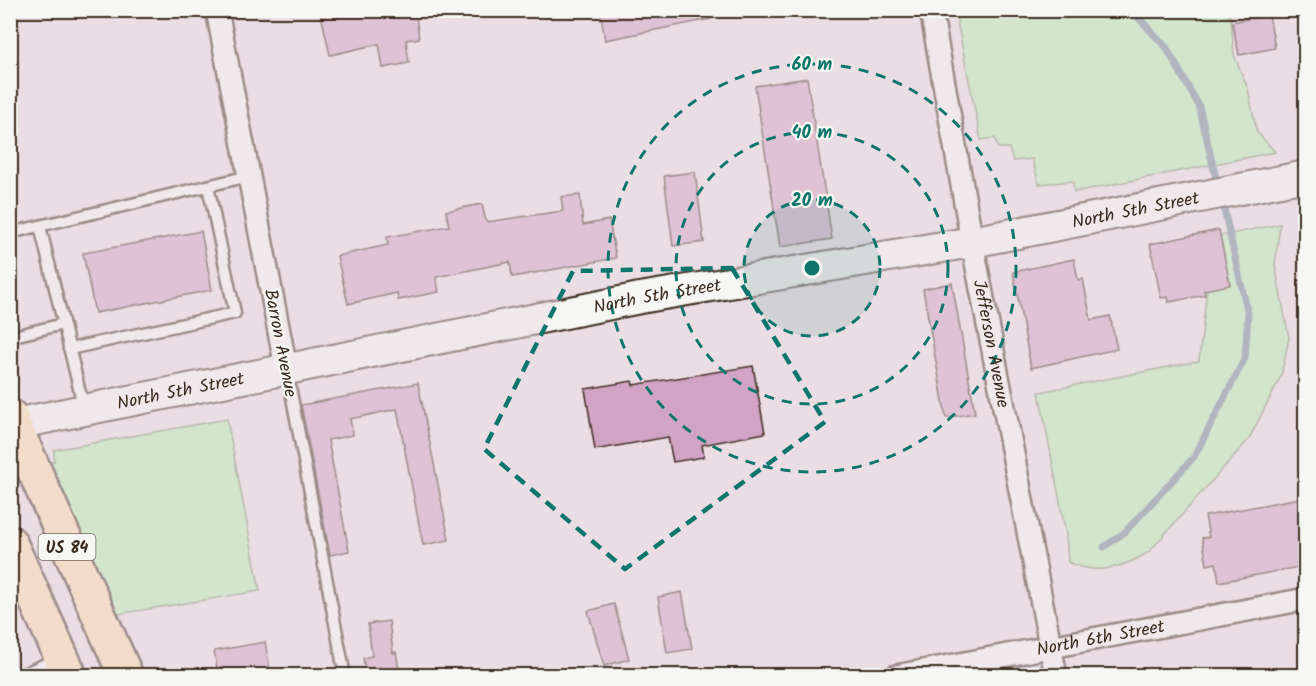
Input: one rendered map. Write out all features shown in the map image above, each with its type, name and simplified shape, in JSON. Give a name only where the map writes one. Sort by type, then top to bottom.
[{"type":"main road","name":"US 84","points":[[11,422],[126,675]]},
{"type":"main road","name":"US 84","points":[[10,543],[65,666]]},
{"type":"street","name":"Barron Avenue","points":[[217,10],[286,368]]},
{"type":"street","name":"Jefferson Avenue","points":[[931,10],[972,242],[1056,675]]},
{"type":"street","name":"North 5th Street","points":[[11,422],[84,410],[286,368],[465,335],[640,298],[972,242],[1305,176]]},
{"type":"street","name":"North 6th Street","points":[[896,675],[990,666],[1050,645],[1305,599]]},
{"type":"lane","points":[[10,233],[249,176]]},
{"type":"lane","points":[[69,349],[235,313],[208,186]]},
{"type":"lane","points":[[40,226],[84,410]]},
{"type":"lane","points":[[10,337],[63,324]]},
{"type":"lane","name":"Barron Avenue","points":[[286,368],[345,675]]},
{"type":"lane","points":[[18,675],[65,666]]},
{"type":"highlighted area","points":[[732,268],[825,422],[625,569],[484,449],[573,271]]},
{"type":"green space","points":[[955,11],[1222,11],[1231,17],[1234,55],[1248,89],[1257,132],[1275,152],[1074,192],[1073,181],[1039,184],[1032,159],[1013,161],[1009,148],[998,148],[995,138],[981,140]]},
{"type":"green space","points":[[1280,224],[1275,265],[1289,338],[1281,376],[1249,439],[1149,552],[1119,566],[1109,568],[1089,569],[1068,562],[1066,534],[1039,392],[1199,361],[1207,289],[1230,284],[1220,236]]},
{"type":"green space","points":[[227,419],[260,591],[112,615],[47,463],[54,461],[54,450]]},
{"type":"building","points":[[320,10],[415,10],[419,38],[406,40],[409,63],[383,68],[379,44],[330,55]]},
{"type":"building","points":[[600,10],[710,10],[711,19],[605,40]]},
{"type":"building","points":[[1269,15],[1275,48],[1239,55],[1232,22]]},
{"type":"building","points":[[807,78],[832,239],[780,247],[755,86]]},
{"type":"building","points":[[695,172],[704,242],[673,246],[664,176]]},
{"type":"building","points":[[580,195],[583,225],[609,220],[616,258],[512,277],[510,262],[436,277],[439,292],[398,300],[397,293],[348,304],[337,256],[388,245],[387,237],[449,226],[446,211],[482,204],[486,222],[563,211],[561,197]]},
{"type":"building","points":[[1219,230],[1230,285],[1204,290],[1205,295],[1169,302],[1168,297],[1161,298],[1150,244]]},
{"type":"building","points":[[201,231],[212,290],[95,313],[83,253]]},
{"type":"building","points":[[1074,259],[1078,280],[1083,279],[1091,320],[1110,316],[1117,349],[1031,368],[1013,272]]},
{"type":"building","points":[[952,283],[975,413],[946,418],[923,289]]},
{"type":"building","points":[[753,366],[765,433],[702,445],[704,457],[673,462],[668,437],[595,450],[585,389],[632,381],[633,385]]},
{"type":"building","points":[[418,383],[449,540],[423,545],[397,409],[350,419],[353,435],[328,440],[349,551],[330,555],[301,405]]},
{"type":"building","points":[[1305,497],[1305,566],[1219,582],[1216,563],[1207,565],[1202,538],[1209,537],[1205,516]]},
{"type":"building","points":[[682,592],[692,649],[667,653],[658,597]]},
{"type":"building","points":[[614,604],[629,659],[604,666],[588,611]]},
{"type":"building","points":[[389,621],[393,653],[396,652],[400,675],[366,675],[363,658],[372,656],[368,624]]},
{"type":"building","points":[[265,642],[271,675],[218,675],[214,651]]},
{"type":"waterway","points":[[1131,10],[1166,47],[1199,106],[1218,187]]},
{"type":"waterway","points":[[1104,547],[1125,532],[1194,457],[1245,358],[1248,314],[1222,201]]}]
